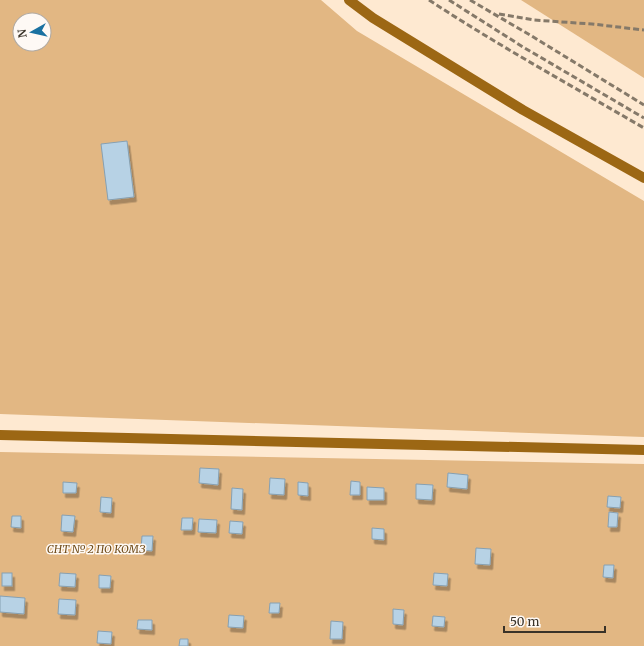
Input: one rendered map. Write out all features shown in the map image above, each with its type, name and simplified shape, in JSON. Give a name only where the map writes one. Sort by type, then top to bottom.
[{"type":"street","points":[[349,0],[373,18],[523,110],[644,178]]},
{"type":"street","points":[[0,435],[644,450]]},
{"type":"green space","points":[[0,0],[321,0],[357,31],[644,201],[644,437],[0,414]]},
{"type":"green space","points":[[521,0],[644,0],[644,78]]},
{"type":"green space","name":"СНТ № 2 ПО КОМЗ","points":[[0,452],[644,464],[644,646],[0,646]]},
{"type":"building","points":[[127,141],[134,197],[108,200],[101,144]]},
{"type":"building","points":[[200,468],[219,469],[218,485],[199,483]]},
{"type":"building","points":[[448,473],[468,475],[467,489],[447,487]]},
{"type":"building","points":[[270,478],[285,479],[284,495],[269,494]]},
{"type":"building","points":[[351,481],[360,482],[360,495],[350,495]]},
{"type":"building","points":[[63,482],[77,483],[76,493],[63,493]]},
{"type":"building","points":[[298,482],[308,483],[308,496],[298,495]]},
{"type":"building","points":[[416,484],[433,485],[432,500],[416,499]]},
{"type":"building","points":[[367,487],[384,488],[384,500],[367,500]]},
{"type":"building","points":[[232,488],[243,489],[242,510],[231,509]]},
{"type":"building","points":[[608,496],[621,497],[620,508],[607,507]]},
{"type":"building","points":[[101,497],[112,498],[111,513],[100,512]]},
{"type":"building","points":[[609,512],[618,513],[617,527],[608,527]]},
{"type":"building","points":[[62,515],[75,516],[73,532],[61,531]]},
{"type":"building","points":[[12,516],[21,516],[21,528],[11,527]]},
{"type":"building","points":[[182,518],[193,518],[192,530],[181,530]]},
{"type":"building","points":[[199,519],[217,520],[216,533],[198,532]]},
{"type":"building","points":[[230,521],[243,522],[242,534],[229,533]]},
{"type":"building","points":[[372,528],[384,529],[384,540],[372,539]]},
{"type":"building","points":[[142,536],[153,536],[152,551],[141,550]]},
{"type":"building","points":[[476,548],[491,549],[490,565],[475,564]]},
{"type":"building","points":[[604,565],[614,565],[613,578],[603,577]]},
{"type":"building","points":[[2,573],[12,573],[12,586],[2,586]]},
{"type":"building","points":[[60,573],[76,574],[75,587],[59,586]]},
{"type":"building","points":[[434,573],[448,574],[447,586],[433,585]]},
{"type":"building","points":[[99,575],[111,576],[110,588],[99,588]]},
{"type":"building","points":[[0,596],[25,598],[24,614],[0,612]]},
{"type":"building","points":[[59,599],[76,600],[75,615],[58,614]]},
{"type":"building","points":[[270,603],[280,603],[279,613],[269,613]]},
{"type":"building","points":[[393,609],[404,610],[403,625],[393,624]]},
{"type":"building","points":[[229,615],[244,616],[243,628],[228,627]]},
{"type":"building","points":[[433,616],[445,617],[444,627],[432,626]]},
{"type":"building","points":[[138,620],[152,620],[152,630],[137,629]]},
{"type":"building","points":[[331,621],[343,622],[342,639],[330,639]]},
{"type":"building","points":[[98,631],[112,632],[111,644],[97,643]]},
{"type":"building","points":[[180,639],[188,639],[188,646],[179,646]]},
{"type":"railway","points":[[429,0],[509,50],[644,128]]},
{"type":"railway","points":[[449,0],[523,47],[644,118]]},
{"type":"railway","points":[[470,0],[644,105]]},
{"type":"railway","points":[[499,14],[534,20],[592,24],[644,30]]}]
